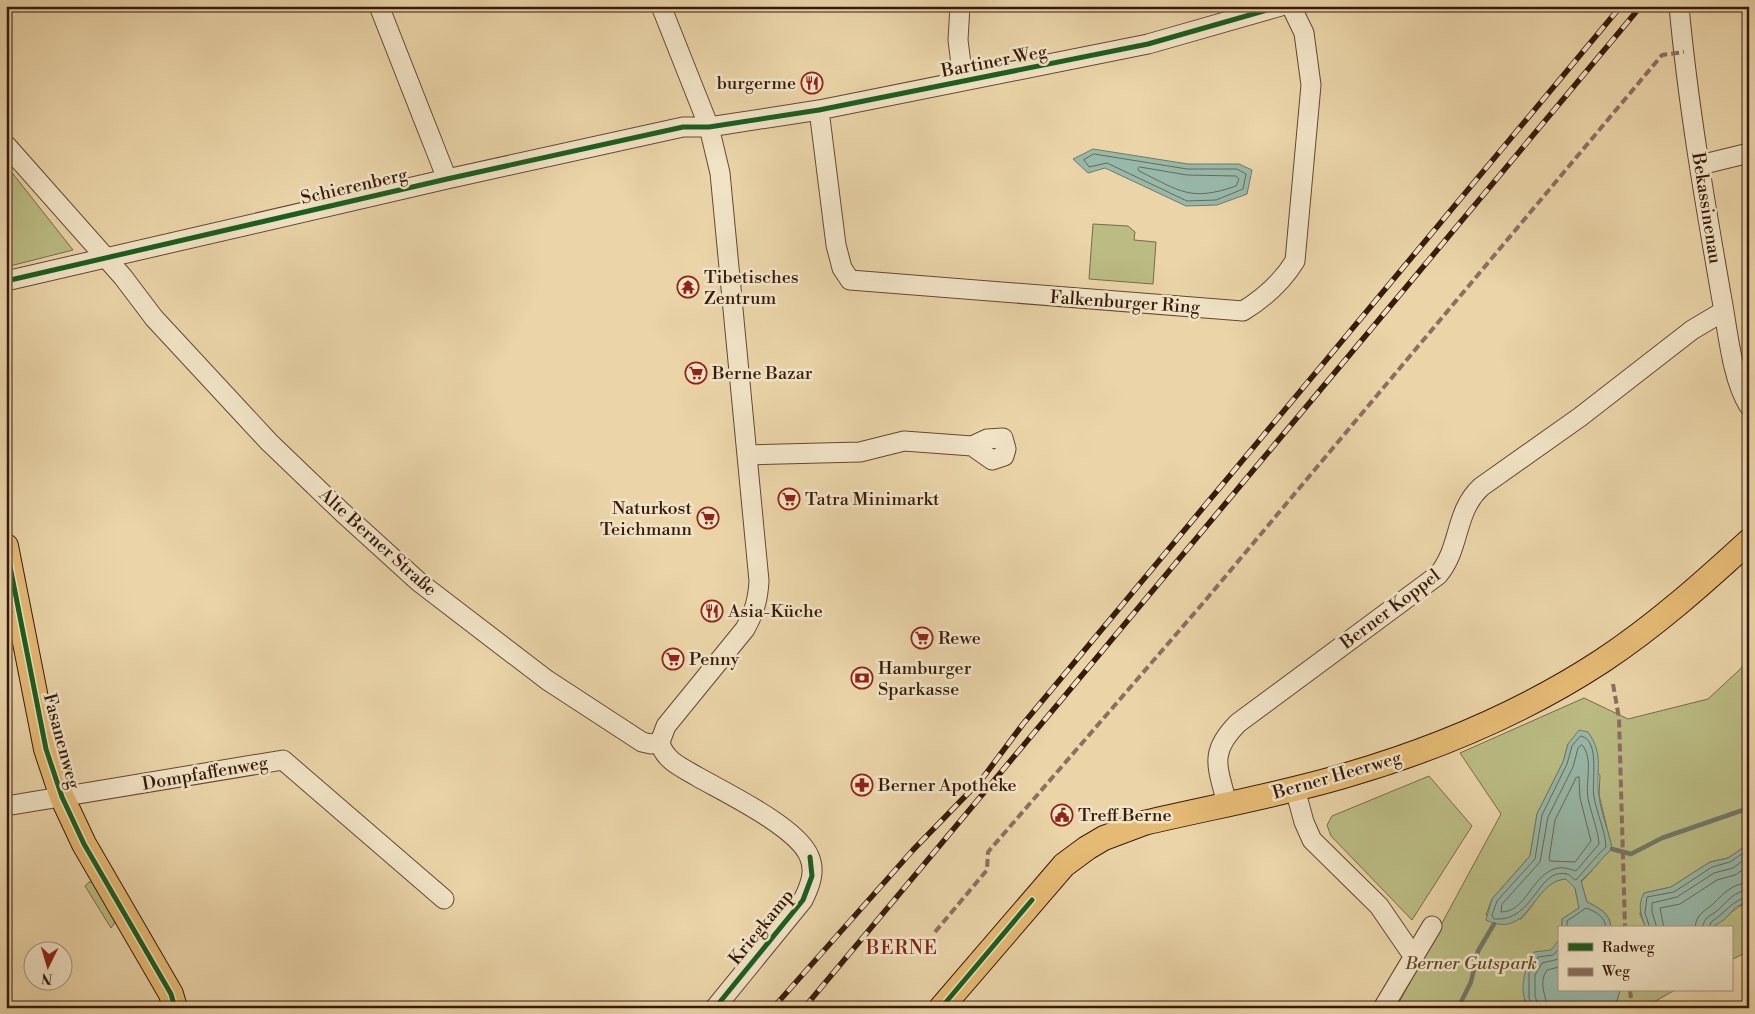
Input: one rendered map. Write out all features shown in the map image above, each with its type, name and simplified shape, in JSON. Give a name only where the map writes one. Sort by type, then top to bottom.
[{"type":"main road","name":"Berner Heerweg","points":[[941,1008],[1043,888],[1064,865],[1087,848],[1123,830],[1144,823],[1346,776],[1441,743],[1552,691],[1601,662],[1665,615],[1749,541]]},
{"type":"main road","name":"Fasanenweg","points":[[6,546],[46,749],[62,796],[84,844],[177,1003]]},
{"type":"street","points":[[379,6],[447,179]]},
{"type":"street","points":[[660,742],[666,726],[742,633],[754,614],[758,598],[747,455],[720,174],[709,127],[661,6]]},
{"type":"street","points":[[960,6],[958,40],[963,80]]},
{"type":"street","name":"Bartiner Weg","points":[[709,127],[819,110],[1148,44],[1281,6]]},
{"type":"street","name":"Falkenburger Ring","points":[[819,110],[836,245],[842,268],[850,280],[1243,311],[1260,300],[1274,287],[1286,275],[1295,260],[1311,85],[1304,34],[1291,6]]},
{"type":"street","name":"Bekassinenau","points":[[1679,8],[1700,165],[1724,311],[1739,384],[1749,406]]},
{"type":"street","name":"Schierenberg","points":[[6,281],[447,179],[683,127],[709,127]]},
{"type":"street","name":"Alte Berner Straße","points":[[6,145],[105,258],[154,318],[269,442],[342,512],[420,582],[547,680],[642,742],[651,744],[660,742]]},
{"type":"street","points":[[1700,165],[1749,153]]},
{"type":"street","name":"Berner Koppel","points":[[1227,804],[1218,761],[1218,750],[1225,736],[1238,723],[1438,575],[1448,563],[1465,507],[1471,497],[1481,487],[1574,422],[1692,330],[1712,320],[1724,311]]},
{"type":"street","points":[[747,455],[860,452],[904,441],[972,446]]},
{"type":"street","name":"Kriegkamp","points":[[660,742],[666,757],[782,828],[793,836],[810,857],[812,876],[803,900],[715,1008]]},
{"type":"street","name":"Dompfaffenweg","points":[[6,806],[283,760],[444,899]]},
{"type":"street","points":[[1295,789],[1304,822],[1312,840],[1379,906],[1414,957]]},
{"type":"street","points":[[1384,1008],[1432,926]]},
{"type":"green space","points":[[6,165],[73,250],[6,267]]},
{"type":"green space","points":[[1093,224],[1128,226],[1135,232],[1134,240],[1156,242],[1153,284],[1089,279]]},
{"type":"green space","name":"Berner Gutspark","points":[[1749,661],[1749,844],[1728,858],[1710,862],[1671,887],[1644,893],[1640,914],[1645,926],[1611,926],[1609,918],[1600,909],[1587,902],[1581,882],[1612,849],[1599,795],[1600,775],[1568,744],[1563,762],[1537,814],[1530,856],[1492,899],[1486,915],[1521,919],[1540,894],[1558,880],[1566,879],[1575,888],[1579,908],[1562,919],[1562,926],[1558,926],[1558,942],[1524,1000],[1529,1008],[1396,1008],[1501,814],[1460,753],[1584,698],[1628,719],[1708,699]]},
{"type":"green space","points":[[1429,776],[1472,826],[1412,920],[1331,836],[1327,825],[1332,816]]},
{"type":"green space","points":[[89,882],[94,882],[116,921],[111,928],[85,886]]},
{"type":"green space","points":[[1749,901],[1749,951],[1732,960],[1732,926],[1714,926]]},
{"type":"green space","points":[[1619,992],[1671,992],[1643,1008],[1615,1008]]},
{"type":"water","points":[[1093,149],[1188,164],[1239,164],[1252,170],[1247,194],[1217,205],[1186,206],[1105,168],[1088,173],[1073,159]]},
{"type":"water","points":[[1579,730],[1588,732],[1593,740],[1598,756],[1600,803],[1612,849],[1581,881],[1587,902],[1600,909],[1609,918],[1611,926],[1562,926],[1562,919],[1579,908],[1575,888],[1566,879],[1555,882],[1545,889],[1522,917],[1512,923],[1501,924],[1486,920],[1492,899],[1530,856],[1537,814],[1563,762],[1568,744]]},
{"type":"water","points":[[1749,844],[1749,901],[1736,907],[1725,919],[1714,926],[1645,926],[1640,906],[1644,893],[1671,887],[1710,862],[1728,858]]},
{"type":"water","points":[[1558,941],[1558,992],[1619,992],[1615,1008],[1529,1008],[1523,994],[1525,972],[1534,952],[1551,950]]},
{"type":"waterway","points":[[1612,849],[1631,854],[1662,838],[1749,808]]},
{"type":"waterway","points":[[1458,1008],[1471,982],[1478,951],[1494,924]]},
{"type":"railway","points":[[773,1008],[913,850],[982,779],[1023,724],[1621,6]]},
{"type":"railway","points":[[804,1008],[1641,6]]},
{"type":"marked path","points":[[935,932],[987,870],[988,852],[1204,602],[1662,55],[1684,52]]},
{"type":"marked path","points":[[1613,684],[1619,718],[1625,926]]},
{"type":"marked path","points":[[1630,992],[1632,1008]]},
{"type":"cycle path","points":[[6,281],[447,179],[683,127],[709,127],[819,110],[1148,44],[1281,6]]},
{"type":"cycle path","points":[[6,546],[46,749],[62,797],[84,844],[171,994],[175,1008]]},
{"type":"cycle path","points":[[715,1008],[803,900],[812,876],[810,857]]},
{"type":"cycle path","points":[[941,1008],[1032,900]]},
{"type":"place","name":"burgerme","points":[[812,83]]},
{"type":"place","name":"Tibetisches Zentrum","points":[[688,287]]},
{"type":"place","name":"Berne Bazar","points":[[696,373]]},
{"type":"place","name":"Tatra Minimarkt","points":[[789,499]]},
{"type":"place","name":"Naturkost Teichmann","points":[[708,518]]},
{"type":"place","name":"Asia-Küche","points":[[712,611]]},
{"type":"place","name":"Rewe","points":[[922,638]]},
{"type":"place","name":"Penny","points":[[673,659]]},
{"type":"place","name":"Hamburger Sparkasse","points":[[862,678]]},
{"type":"place","name":"Berner Apotheke","points":[[862,785]]},
{"type":"place","name":"Treff Berne","points":[[1062,815]]},
{"type":"district","name":"BERNE","points":[[902,947]]}]
